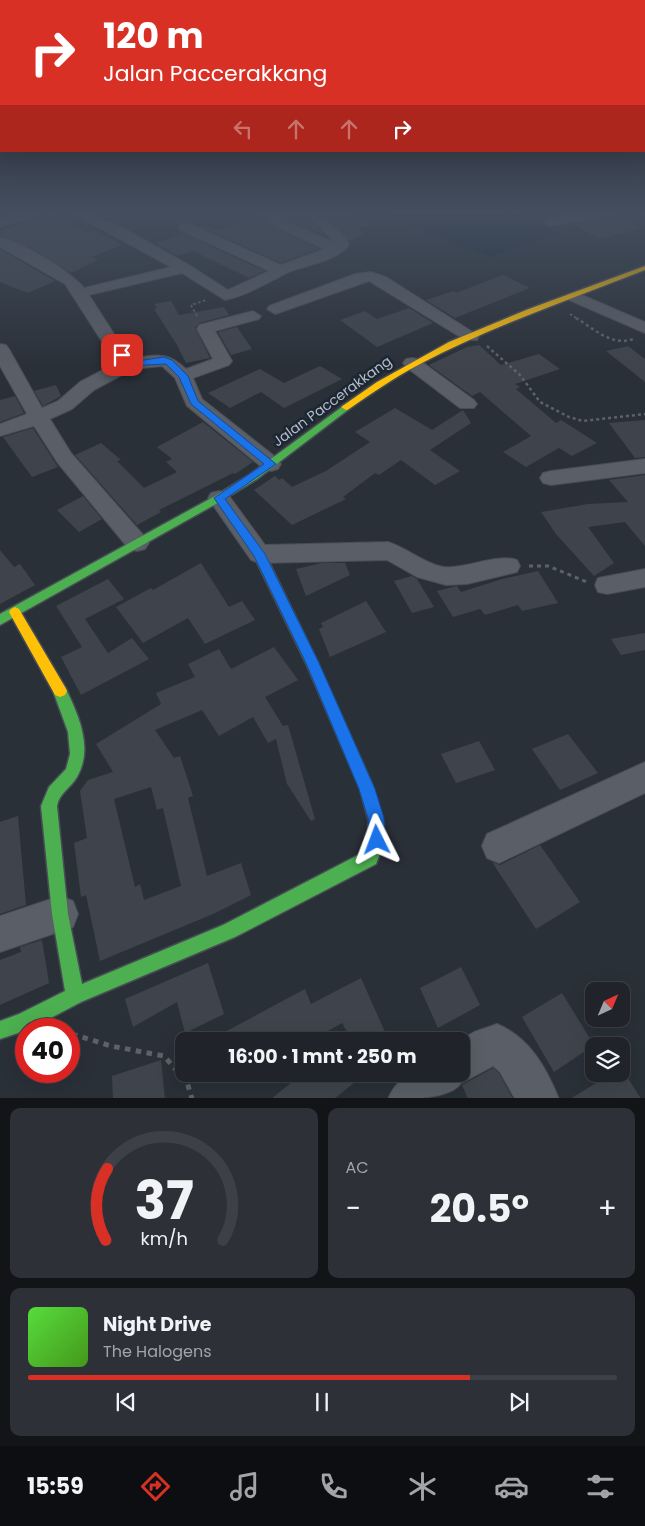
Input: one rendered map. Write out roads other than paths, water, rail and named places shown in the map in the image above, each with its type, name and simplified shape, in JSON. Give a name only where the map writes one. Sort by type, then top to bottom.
[{"type":"main road","name":"Jalan Paccerakkang","points":[[0,620],[219,498],[270,464],[369,389],[412,363],[471,336],[645,268]]},
{"type":"main road","points":[[0,1030],[23,1022],[75,996],[229,930],[370,858],[377,840],[376,818],[367,789],[312,663],[259,554]]},
{"type":"main road","points":[[15,612],[54,679],[73,727],[76,750],[75,767],[49,798],[60,914],[75,996]]},
{"type":"street","points":[[43,264],[70,282],[80,293],[94,319],[129,364]]},
{"type":"street","points":[[177,264],[226,296],[281,271],[301,264]]},
{"type":"street","points":[[266,264],[281,271]]},
{"type":"street","points":[[80,293],[184,268]]},
{"type":"street","points":[[275,309],[355,279],[371,276],[382,280],[471,336]]},
{"type":"street","points":[[574,297],[641,333]]},
{"type":"street","points":[[184,376],[223,361],[204,330],[252,316]]},
{"type":"street","points":[[0,349],[38,418],[64,457],[137,543]]},
{"type":"street","points":[[0,430],[38,418],[65,405],[102,377],[129,364],[164,360],[169,362],[184,376],[194,402],[270,464]]},
{"type":"street","points":[[412,363],[467,404]]},
{"type":"street","points":[[551,478],[645,466]]},
{"type":"street","points":[[219,498],[259,554],[388,551],[438,575],[453,575],[508,566]]},
{"type":"street","points":[[607,585],[645,578]]},
{"type":"street","points":[[499,846],[645,777]]},
{"type":"street","points":[[0,934],[60,914]]},
{"type":"street","points":[[470,1057],[488,1046],[497,1044],[514,1058],[538,1098]]},
{"type":"street","points":[[409,1098],[432,1082]]}]
